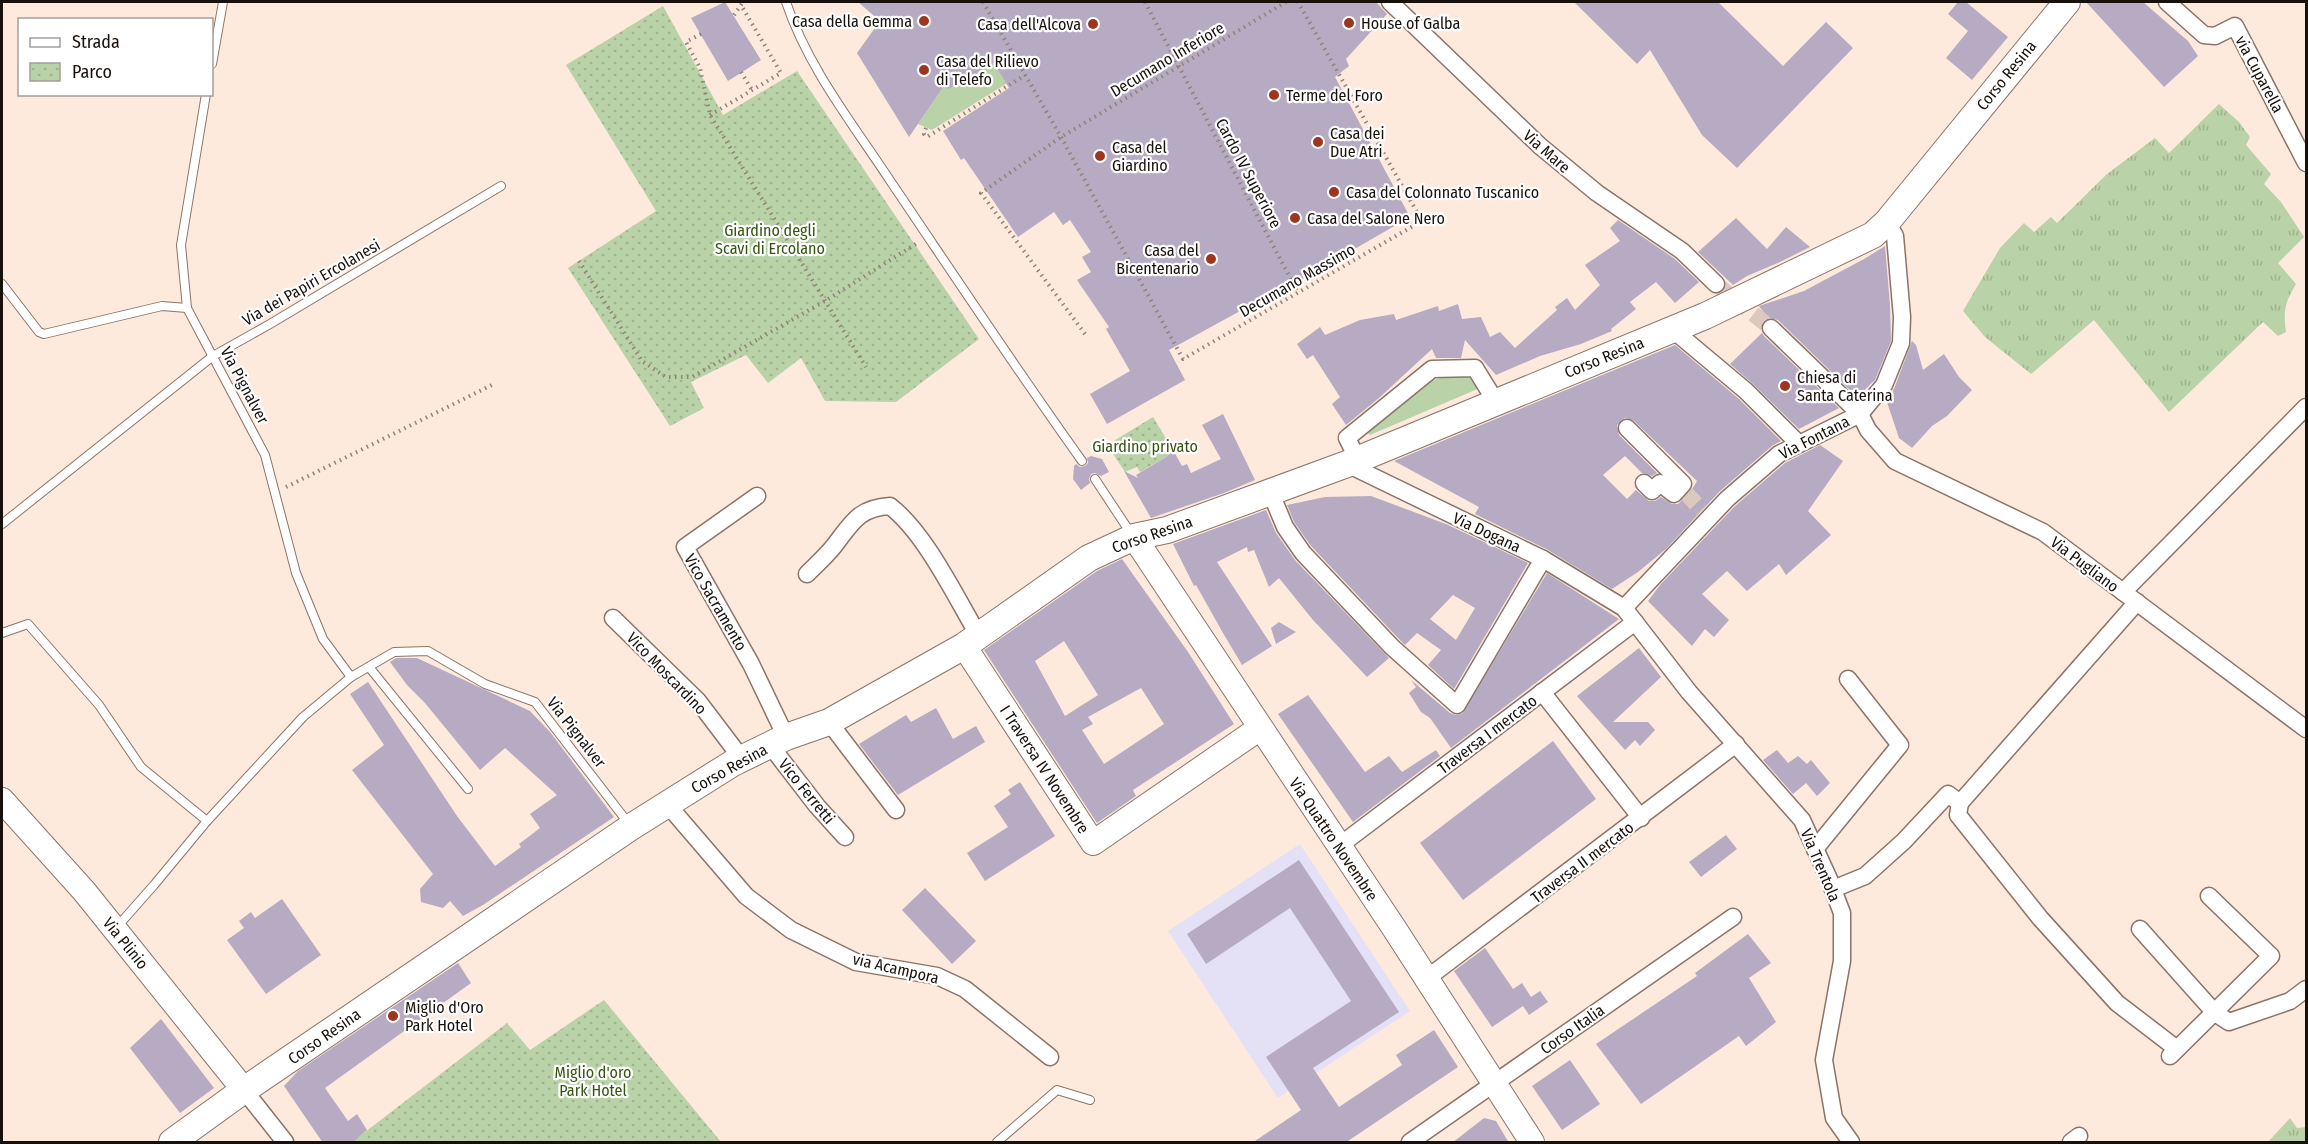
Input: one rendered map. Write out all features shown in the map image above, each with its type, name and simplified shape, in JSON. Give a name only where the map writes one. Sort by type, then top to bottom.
[{"type":"main road","name":"Corso Resina","points":[[173,1142],[244,1090],[667,804],[742,759],[778,741],[829,722],[971,641],[1089,558],[1134,537],[1167,530],[1352,462],[1705,316],[1873,235],[1887,222],[2067,2]]},
{"type":"street","name":"Via Mare","points":[[1390,2],[1540,146],[1597,193],[1682,251],[1716,284]]},
{"type":"street","name":"via Cuparella","points":[[2167,2],[2204,35],[2215,36],[2235,26],[2307,163]]},
{"type":"street","name":"Via Fontana","points":[[1624,608],[1706,514],[1779,454],[1860,414],[1884,385],[1900,342],[1902,317],[1895,236],[1887,222]]},
{"type":"street","name":"Via Pugliano","points":[[1772,328],[1860,414],[1868,430],[1895,461],[2043,532],[2307,729]]},
{"type":"street","points":[[1672,329],[1746,392],[1799,444]]},
{"type":"street","points":[[1352,462],[1347,438],[1432,369],[1475,368],[1496,402]]},
{"type":"street","points":[[2209,896],[2271,956],[2173,1053],[2117,1003],[2040,918],[1958,815],[1960,802],[2130,597],[2307,407]]},
{"type":"street","points":[[1627,428],[1683,484],[1682,490],[1674,494],[1660,483],[1652,491],[1644,483]]},
{"type":"street","name":"Via Dogana","points":[[1352,462],[1543,559],[1624,608]]},
{"type":"street","points":[[1270,491],[1285,527],[1304,553],[1392,647],[1457,705],[1543,559]]},
{"type":"street","name":"Vico Sacramento","points":[[757,496],[685,547],[752,664],[778,741]]},
{"type":"street","points":[[807,574],[834,547],[849,524],[874,507],[890,506],[903,516],[931,556],[971,641]]},
{"type":"street","name":"Via Quattro Novembre","points":[[1134,537],[1532,1143]]},
{"type":"street","name":"Via Trentola","points":[[1624,608],[1689,692],[1802,820],[1833,889],[1842,914],[1842,961],[1824,1060],[1834,1118],[1851,1143]]},
{"type":"street","name":"Vico Moscardino","points":[[613,618],[698,701],[742,759]]},
{"type":"street","name":"Traversa I mercato","points":[[1339,846],[1635,622]]},
{"type":"street","name":"I Traversa IV Novembre","points":[[971,641],[1093,843],[1260,728]]},
{"type":"street","points":[[1815,849],[1900,744],[1848,679]]},
{"type":"street","points":[[1542,692],[1641,818]]},
{"type":"street","points":[[829,722],[896,810]]},
{"type":"street","name":"Vico Ferretti","points":[[778,741],[817,806],[845,837]]},
{"type":"street","name":"Traversa II mercato","points":[[1426,979],[1736,744]]},
{"type":"street","points":[[1833,889],[1865,876],[1904,841],[1948,794],[1960,802]]},
{"type":"street","name":"Via Plinio","points":[[2,800],[84,891],[244,1090]]},
{"type":"street","name":"via Acampora","points":[[667,804],[746,897],[791,930],[856,962],[937,976],[965,989],[1050,1057]]},
{"type":"street","name":"Corso Italia","points":[[1410,1143],[1733,917]]},
{"type":"street","points":[[2140,929],[2215,1013],[2229,1022],[2290,1001],[2307,989]]},
{"type":"street","points":[[244,1090],[285,1143]]},
{"type":"lane","points":[[213,58],[223,2]]},
{"type":"lane","points":[[786,2],[794,26],[812,62],[928,237],[1082,460]]},
{"type":"lane","name":"Via Pignalver","points":[[206,96],[181,245],[187,308],[265,455],[297,573],[323,639],[351,677]]},
{"type":"lane","name":"Via dei Papiri Ercolanesi","points":[[2,524],[213,356],[501,186]]},
{"type":"lane","points":[[2,284],[39,332],[44,334],[162,306],[187,308]]},
{"type":"lane","points":[[1095,479],[1134,537]]},
{"type":"lane","points":[[2,633],[28,624],[99,705],[141,767],[207,820]]},
{"type":"lane","name":"Via Pignalver","points":[[115,929],[207,820],[303,717],[351,677],[394,652],[428,651],[485,684],[535,702],[631,827]]},
{"type":"lane","points":[[369,667],[468,789]]},
{"type":"lane","points":[[997,1143],[1058,1090],[1090,1100]]},
{"type":"path","points":[[983,2],[1061,137]]},
{"type":"path","name":"Cardo IV Superiore","points":[[1145,2],[1298,293]]},
{"type":"path","name":"Decumano Inferiore","points":[[1085,334],[981,193],[1061,137],[1286,2]]},
{"type":"path","name":"Decumano Massimo","points":[[1061,137],[1183,359],[1422,221],[1298,2]]},
{"type":"path","points":[[710,115],[781,73],[742,3],[734,15]]},
{"type":"path","points":[[700,34],[686,42],[700,68],[710,115],[866,367]]},
{"type":"path","points":[[741,72],[752,90]]},
{"type":"path","points":[[926,128],[924,134],[927,136],[1025,75]]},
{"type":"path","points":[[579,261],[642,361],[666,377],[692,377],[825,301],[928,237]]},
{"type":"path","points":[[275,492],[492,385]]},
{"type":"shaded area","points":[[1300,844],[1410,1011],[1278,1098],[1168,931]]},
{"type":"green space","name":"Giardino degli Scavi di Ercolano","points":[[663,6],[723,115],[797,71],[979,339],[896,402],[825,401],[801,358],[768,383],[746,355],[691,382],[704,408],[670,426],[568,268],[656,211],[566,65]]},
{"type":"green space","points":[[994,63],[1017,77],[932,130],[918,124],[944,86]]},
{"type":"green space","points":[[2219,104],[2239,122],[2250,137],[2246,145],[2271,174],[2264,184],[2281,202],[2304,237],[2278,263],[2296,284],[2286,306],[2286,332],[2278,336],[2263,322],[2169,412],[2094,320],[2031,374],[1985,337],[1963,311],[2000,248],[2024,223],[2034,232],[2051,217],[2057,223],[2107,174],[2155,138],[2169,153]]},
{"type":"green space","points":[[1476,372],[1482,387],[1370,435],[1362,425],[1420,384],[1450,375]]},
{"type":"green space","name":"Giardino privato","points":[[1153,417],[1173,450],[1166,457],[1140,472],[1137,467],[1125,472],[1107,445]]},
{"type":"green space","name":"Miglio d'oro Park Hotel","points":[[604,1000],[721,1142],[352,1142],[507,1023],[530,1050]]},
{"type":"green space","points":[[2290,1118],[2297,1128],[2306,1127],[2306,1142],[2268,1142]]},
{"type":"building","points":[[725,2],[761,60],[728,81],[691,18]]},
{"type":"building","points":[[858,2],[1376,2],[1387,14],[1346,59],[1349,66],[1335,77],[1410,217],[1301,280],[1300,278],[1169,350],[1185,380],[1107,424],[1090,394],[1130,371],[1106,329],[1109,327],[1077,280],[1091,272],[1082,257],[1091,252],[1070,220],[1063,225],[1054,212],[1018,237],[964,158],[961,160],[943,131],[1009,88],[994,63],[948,89],[944,86],[909,137],[857,53],[880,21]]},
{"type":"building","points":[[1574,2],[1718,2],[1783,66],[1826,22],[1853,48],[1737,168],[1702,135],[1650,50],[1637,64]]},
{"type":"building","points":[[1958,2],[1966,2],[2008,37],[1972,80],[1946,58],[1968,31],[1948,14]]},
{"type":"building","points":[[2086,2],[2143,2],[2188,41],[2198,56],[2164,87]]},
{"type":"building","points":[[1736,218],[1767,249],[1786,227],[1810,247],[1747,276],[1733,285],[1698,252]]},
{"type":"building","points":[[1618,220],[1675,259],[1699,282],[1675,303],[1656,282],[1630,302],[1636,309],[1611,329],[1612,331],[1581,344],[1540,356],[1496,375],[1465,340],[1461,358],[1436,358],[1432,349],[1346,425],[1332,404],[1340,397],[1313,355],[1307,359],[1297,344],[1320,327],[1325,335],[1360,320],[1394,314],[1396,320],[1438,306],[1439,311],[1458,304],[1462,319],[1481,317],[1490,337],[1500,332],[1515,348],[1557,310],[1555,307],[1567,298],[1575,310],[1600,285],[1585,265],[1620,241],[1610,228]]},
{"type":"building","points":[[1885,246],[1891,341],[1875,380],[1857,397],[1778,320],[1768,318],[1759,306],[1804,291]]},
{"type":"building","name":"Chiesa di Santa Caterina","points":[[1762,333],[1839,408],[1799,429],[1730,364]]},
{"type":"building","points":[[1912,341],[1916,345],[1923,370],[1944,354],[1959,377],[1972,390],[1947,416],[1932,426],[1912,448],[1899,438],[1886,399],[1894,389]]},
{"type":"building","points":[[1675,345],[1739,399],[1781,441],[1772,446],[1720,491],[1666,549],[1638,572],[1612,589],[1548,550],[1475,514],[1479,507],[1394,461]],"holes":[[[1625,418],[1634,421],[1697,481],[1678,504],[1672,504],[1661,497],[1655,501],[1649,501],[1636,490],[1627,499],[1603,475],[1625,456],[1642,473],[1652,476],[1657,473],[1619,435],[1617,425]]]},
{"type":"building","points":[[1223,414],[1255,480],[1151,518],[1124,471],[1138,478],[1136,475],[1166,457],[1173,450],[1182,466],[1187,464],[1191,473],[1221,459],[1202,425]]},
{"type":"building","points":[[1820,445],[1843,461],[1808,511],[1831,535],[1786,575],[1779,564],[1747,591],[1727,571],[1702,594],[1729,620],[1714,637],[1705,629],[1692,646],[1648,601],[1660,585],[1734,507],[1785,463]]},
{"type":"building","points":[[1091,456],[1102,459],[1109,472],[1101,476],[1091,474],[1090,483],[1081,490],[1073,479],[1074,466],[1076,464],[1080,467],[1085,466],[1088,463],[1087,458]]},
{"type":"building","points":[[1371,496],[1446,524],[1528,563],[1454,689],[1428,665],[1441,650],[1417,633],[1405,645],[1311,546],[1294,522],[1287,505],[1325,497]],"holes":[[[1453,595],[1475,608],[1456,640],[1430,619]]]},
{"type":"building","points":[[1266,510],[1276,533],[1295,560],[1389,658],[1367,677],[1313,620],[1279,578],[1269,587],[1254,550],[1248,552],[1247,547],[1217,562],[1272,646],[1242,665],[1196,585],[1194,586],[1173,544]]},
{"type":"building","points":[[1122,559],[1188,652],[1234,724],[1133,790],[1136,796],[1097,823],[984,650],[1097,571]],"holes":[[[1064,641],[1098,695],[1065,716],[1035,661]],[[1141,688],[1164,724],[1104,764],[1082,730],[1093,724],[1088,717]]]},
{"type":"building","points":[[1547,573],[1619,619],[1451,748],[1430,718],[1421,712],[1409,693],[1416,687],[1411,680],[1450,713],[1462,714]]},
{"type":"building","points":[[1279,622],[1296,632],[1276,644],[1271,628]]},
{"type":"building","points":[[1639,648],[1661,677],[1613,722],[1648,722],[1655,730],[1640,746],[1635,740],[1625,750],[1577,696]]},
{"type":"building","points":[[396,658],[417,658],[530,711],[550,732],[614,817],[463,916],[450,901],[443,908],[421,902],[420,889],[433,874],[352,770],[384,745],[350,694],[368,682],[457,816],[495,866],[521,847],[519,844],[540,828],[530,814],[557,795],[505,748],[480,770],[425,703],[407,685],[390,662]]},
{"type":"building","points":[[1308,695],[1365,772],[1389,756],[1402,772],[1436,750],[1440,756],[1353,822],[1278,714]]},
{"type":"building","points":[[936,708],[953,739],[976,726],[985,742],[898,795],[859,744],[906,715],[911,722]]},
{"type":"building","points":[[1553,741],[1596,799],[1463,900],[1420,843]]},
{"type":"building","points":[[1777,750],[1788,763],[1798,756],[1807,764],[1811,760],[1830,783],[1817,796],[1806,783],[1793,794],[1763,760]]},
{"type":"building","points":[[1020,782],[1055,836],[985,881],[967,853],[1008,827],[994,806],[1011,794],[1008,790]]},
{"type":"building","points":[[1726,835],[1737,849],[1701,877],[1689,862]]},
{"type":"building","points":[[1299,860],[1399,1012],[1313,1068],[1339,1107],[1402,1065],[1396,1055],[1434,1030],[1458,1067],[1345,1143],[1252,1143],[1301,1110],[1266,1057],[1351,1001],[1290,908],[1206,964],[1187,934]]},
{"type":"building","points":[[925,888],[976,941],[952,964],[902,910]]},
{"type":"building","points":[[282,899],[321,955],[266,994],[227,940],[244,928],[239,921],[251,912],[255,918]]},
{"type":"building","points":[[1748,934],[1771,963],[1749,978],[1776,1022],[1746,1046],[1739,1036],[1641,1104],[1596,1044],[1697,976],[1695,973]]},
{"type":"building","points":[[1485,948],[1513,989],[1522,983],[1531,997],[1540,991],[1548,1002],[1529,1015],[1523,1006],[1492,1027],[1454,971]]},
{"type":"building","name":"Miglio d'Oro Park Hotel","points":[[458,963],[471,983],[325,1088],[348,1121],[357,1114],[367,1130],[352,1143],[323,1143],[284,1086],[298,1071]]},
{"type":"building","points":[[161,1019],[214,1088],[180,1113],[130,1048]]},
{"type":"building","points":[[1570,1060],[1600,1104],[1562,1130],[1532,1086]]},
{"type":"building","points":[[1484,1118],[1496,1121],[1509,1143],[1452,1143]]},
{"type":"tunnel","points":[[1716,284],[1771,328]]},
{"type":"tunnel","points":[[1685,492],[1702,510]]},
{"type":"place","name":"Casa della Gemma","points":[[924,21]]},
{"type":"place","name":"House of Galba","points":[[1349,23]]},
{"type":"place","name":"Casa dell'Alcova","points":[[1093,24]]},
{"type":"place","name":"Casa del Rilievo di Telefo","points":[[924,70]]},
{"type":"place","name":"Terme del Foro","points":[[1274,95]]},
{"type":"place","name":"Casa dei Due Atri","points":[[1318,142]]},
{"type":"place","name":"Casa del Giardino","points":[[1100,156]]},
{"type":"place","name":"Casa del Colonnato Tuscanico","points":[[1334,192]]},
{"type":"place","name":"Casa del Salone Nero","points":[[1295,218]]},
{"type":"place","name":"Casa del Bicentenario","points":[[1211,259]]},
{"type":"place","name":"Chiesa di Santa Caterina","points":[[1785,386]]},
{"type":"place","name":"Miglio d'Oro Park Hotel","points":[[393,1016]]}]
